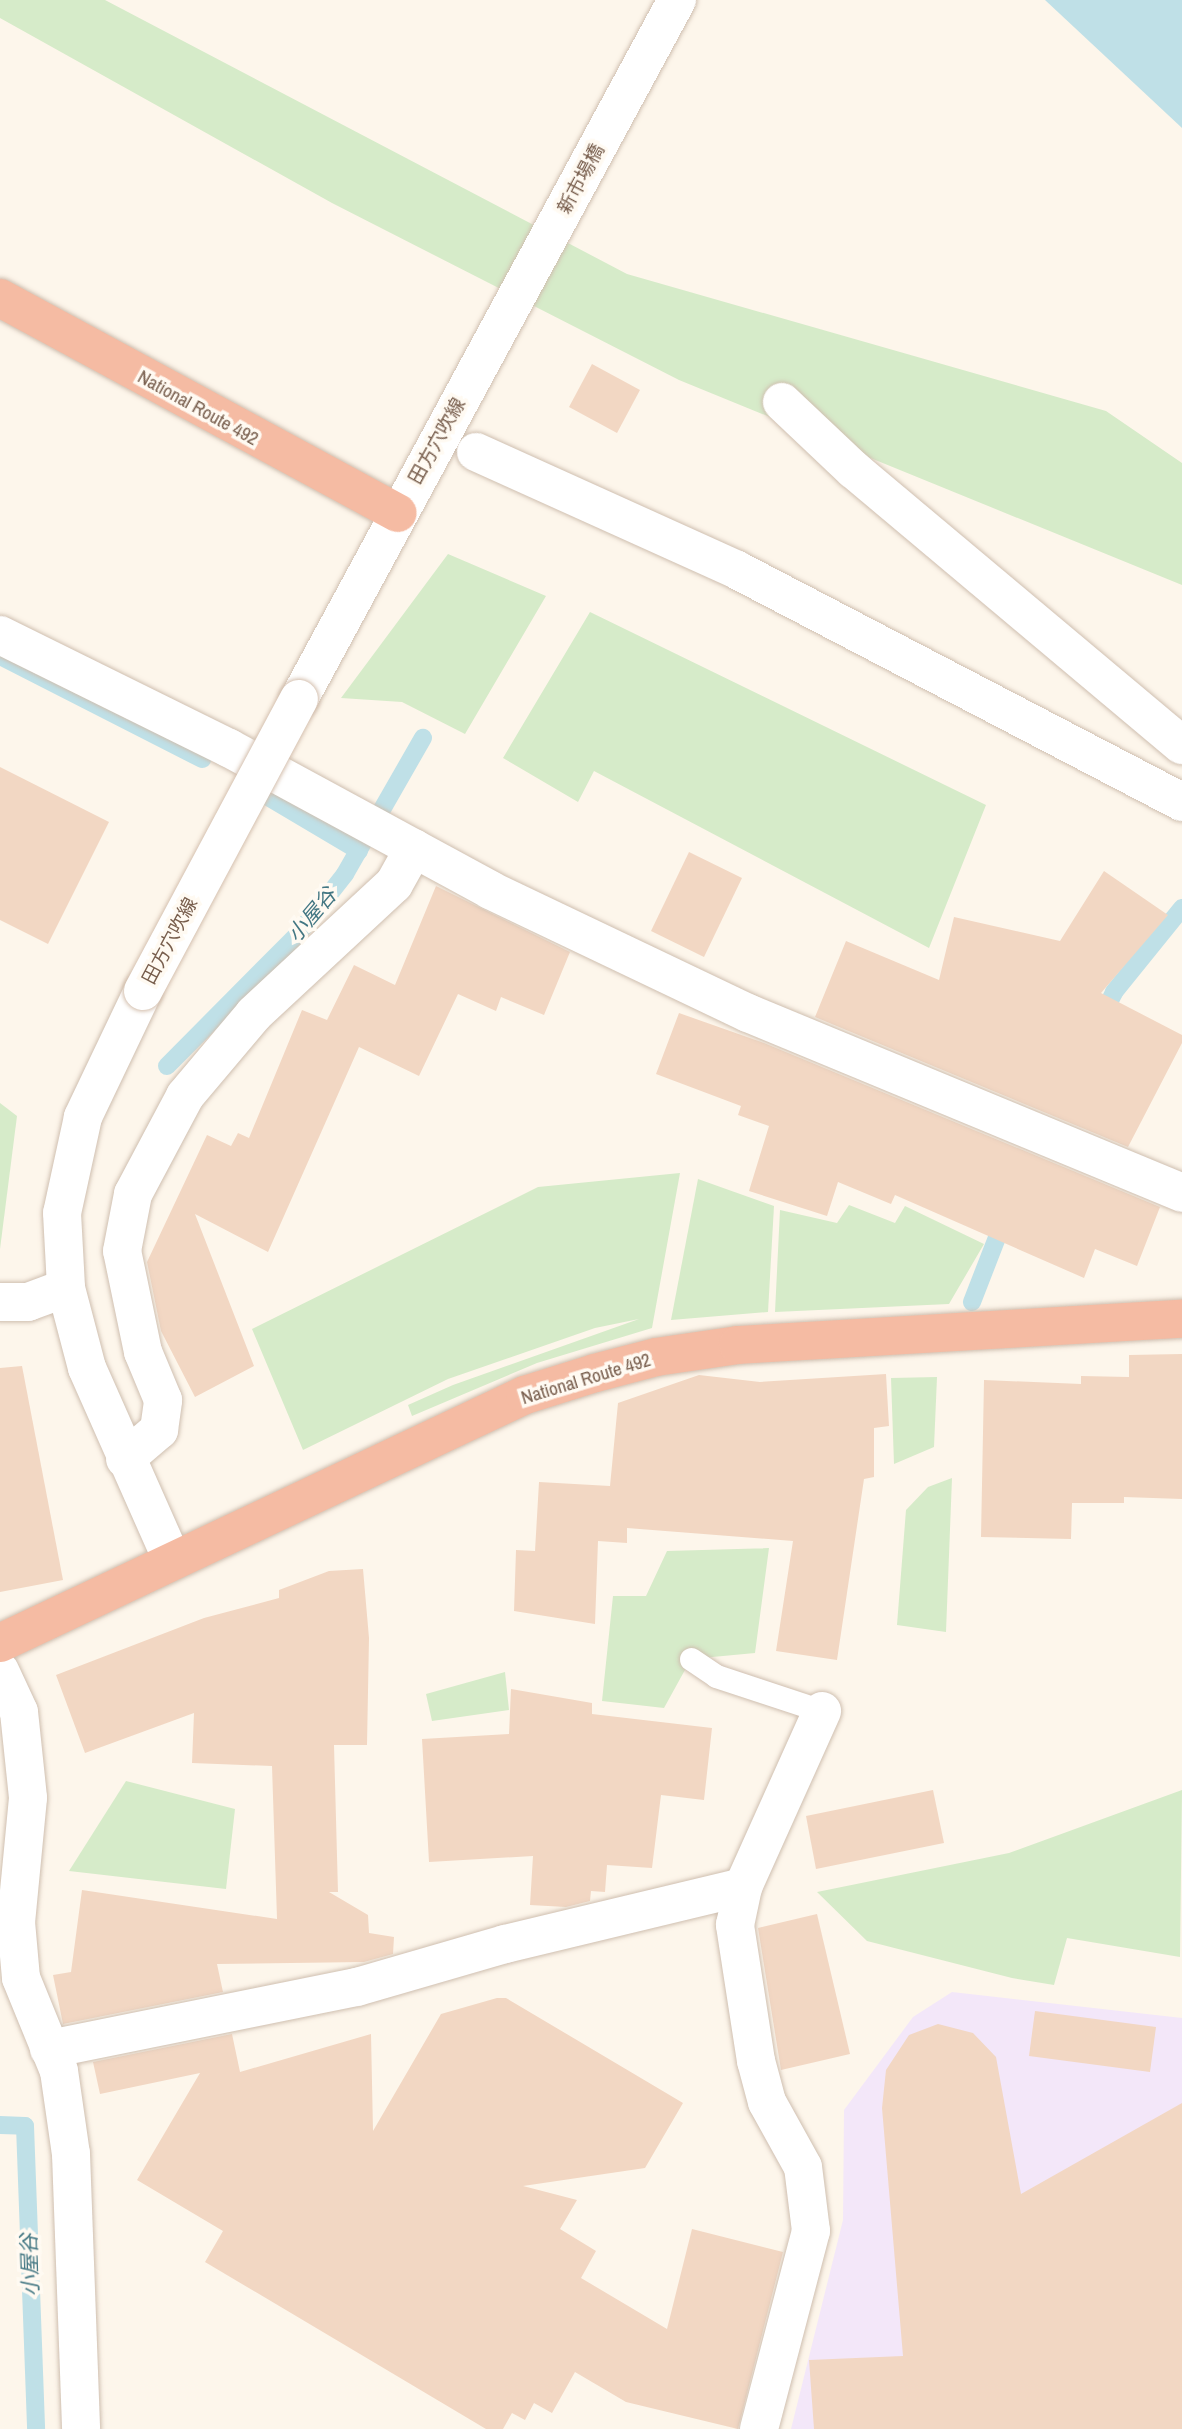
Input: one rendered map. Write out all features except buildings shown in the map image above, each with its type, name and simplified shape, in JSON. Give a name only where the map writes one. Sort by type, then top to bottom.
[{"type":"highway","name":"National Route 492","points":[[0,298],[398,513]]},
{"type":"highway","name":"National Route 492","points":[[0,1643],[525,1395],[656,1357],[738,1345],[1182,1319]]},
{"type":"street","name":"新市場橋","points":[[484,358],[677,0]]},
{"type":"street","name":"田方穴吹線","points":[[172,1560],[87,1368],[66,1288],[62,1213],[83,1117],[143,991],[398,513],[484,358]]},
{"type":"street","points":[[782,401],[853,470],[1182,745]]},
{"type":"street","points":[[476,452],[737,570],[1182,802]]},
{"type":"street","points":[[0,635],[229,748],[490,890],[748,1013],[1182,1193]]},
{"type":"street","points":[[125,1459],[159,1430],[163,1400],[143,1352],[122,1251],[133,1194],[185,1096],[254,1014],[394,884],[408,845]]},
{"type":"street","points":[[0,1302],[28,1303],[66,1288]]},
{"type":"street","points":[[0,1671],[19,1712],[28,1798],[16,1922],[9,1943],[59,2071],[71,2154],[82,2429]]},
{"type":"street","points":[[759,2429],[811,2231],[803,2168],[766,2102],[747,2021],[736,1925],[743,1887],[822,1711]]},
{"type":"street","points":[[49,2049],[357,1987],[505,1944],[743,1887]]},
{"type":"lane","points":[[691,1659],[716,1676],[822,1711]]},
{"type":"shaded area","points":[[952,1992],[1182,2018],[1182,2429],[791,2429],[843,2220],[844,2110],[913,2017]]},
{"type":"green space","points":[[0,0],[105,0],[627,274],[1106,411],[1182,463],[1182,585],[679,380],[332,203],[0,18]]},
{"type":"green space","points":[[448,554],[546,596],[465,734],[402,702],[341,698]]},
{"type":"green space","points":[[590,612],[986,805],[929,948],[594,771],[578,802],[503,758]]},
{"type":"green space","points":[[0,1103],[17,1116],[0,1249]]},
{"type":"green space","points":[[680,1173],[652,1328],[537,1363],[412,1416],[408,1405],[453,1385],[639,1319],[595,1328],[448,1379],[303,1450],[252,1329],[538,1187]]},
{"type":"green space","points":[[698,1179],[774,1206],[768,1312],[671,1320]]},
{"type":"green space","points":[[849,1205],[895,1223],[905,1206],[984,1244],[949,1304],[775,1312],[780,1210],[837,1223]]},
{"type":"green space","points":[[937,1377],[934,1447],[894,1464],[891,1378]]},
{"type":"green space","points":[[952,1478],[946,1632],[897,1625],[906,1510],[928,1487]]},
{"type":"green space","points":[[769,1548],[755,1653],[691,1659],[664,1708],[602,1701],[613,1596],[646,1596],[667,1551]]},
{"type":"green space","points":[[505,1672],[509,1710],[432,1721],[426,1694]]},
{"type":"green space","points":[[126,1781],[235,1809],[226,1889],[69,1871]]},
{"type":"green space","points":[[1182,1790],[1180,1957],[1067,1938],[1054,1985],[1012,1978],[867,1941],[817,1892],[1009,1853]]},
{"type":"water","points":[[1045,0],[1182,0],[1182,128]]},
{"type":"waterway","points":[[0,656],[202,759]]},
{"type":"waterway","name":"小屋谷","points":[[167,1066],[298,934],[345,874],[423,738]]},
{"type":"waterway","points":[[248,785],[359,851]]},
{"type":"waterway","points":[[1100,1020],[1114,992],[1182,908]]},
{"type":"waterway","points":[[972,1302],[1005,1217]]},
{"type":"waterway","name":"小屋谷","points":[[0,2125],[25,2126],[36,2429]]}]
